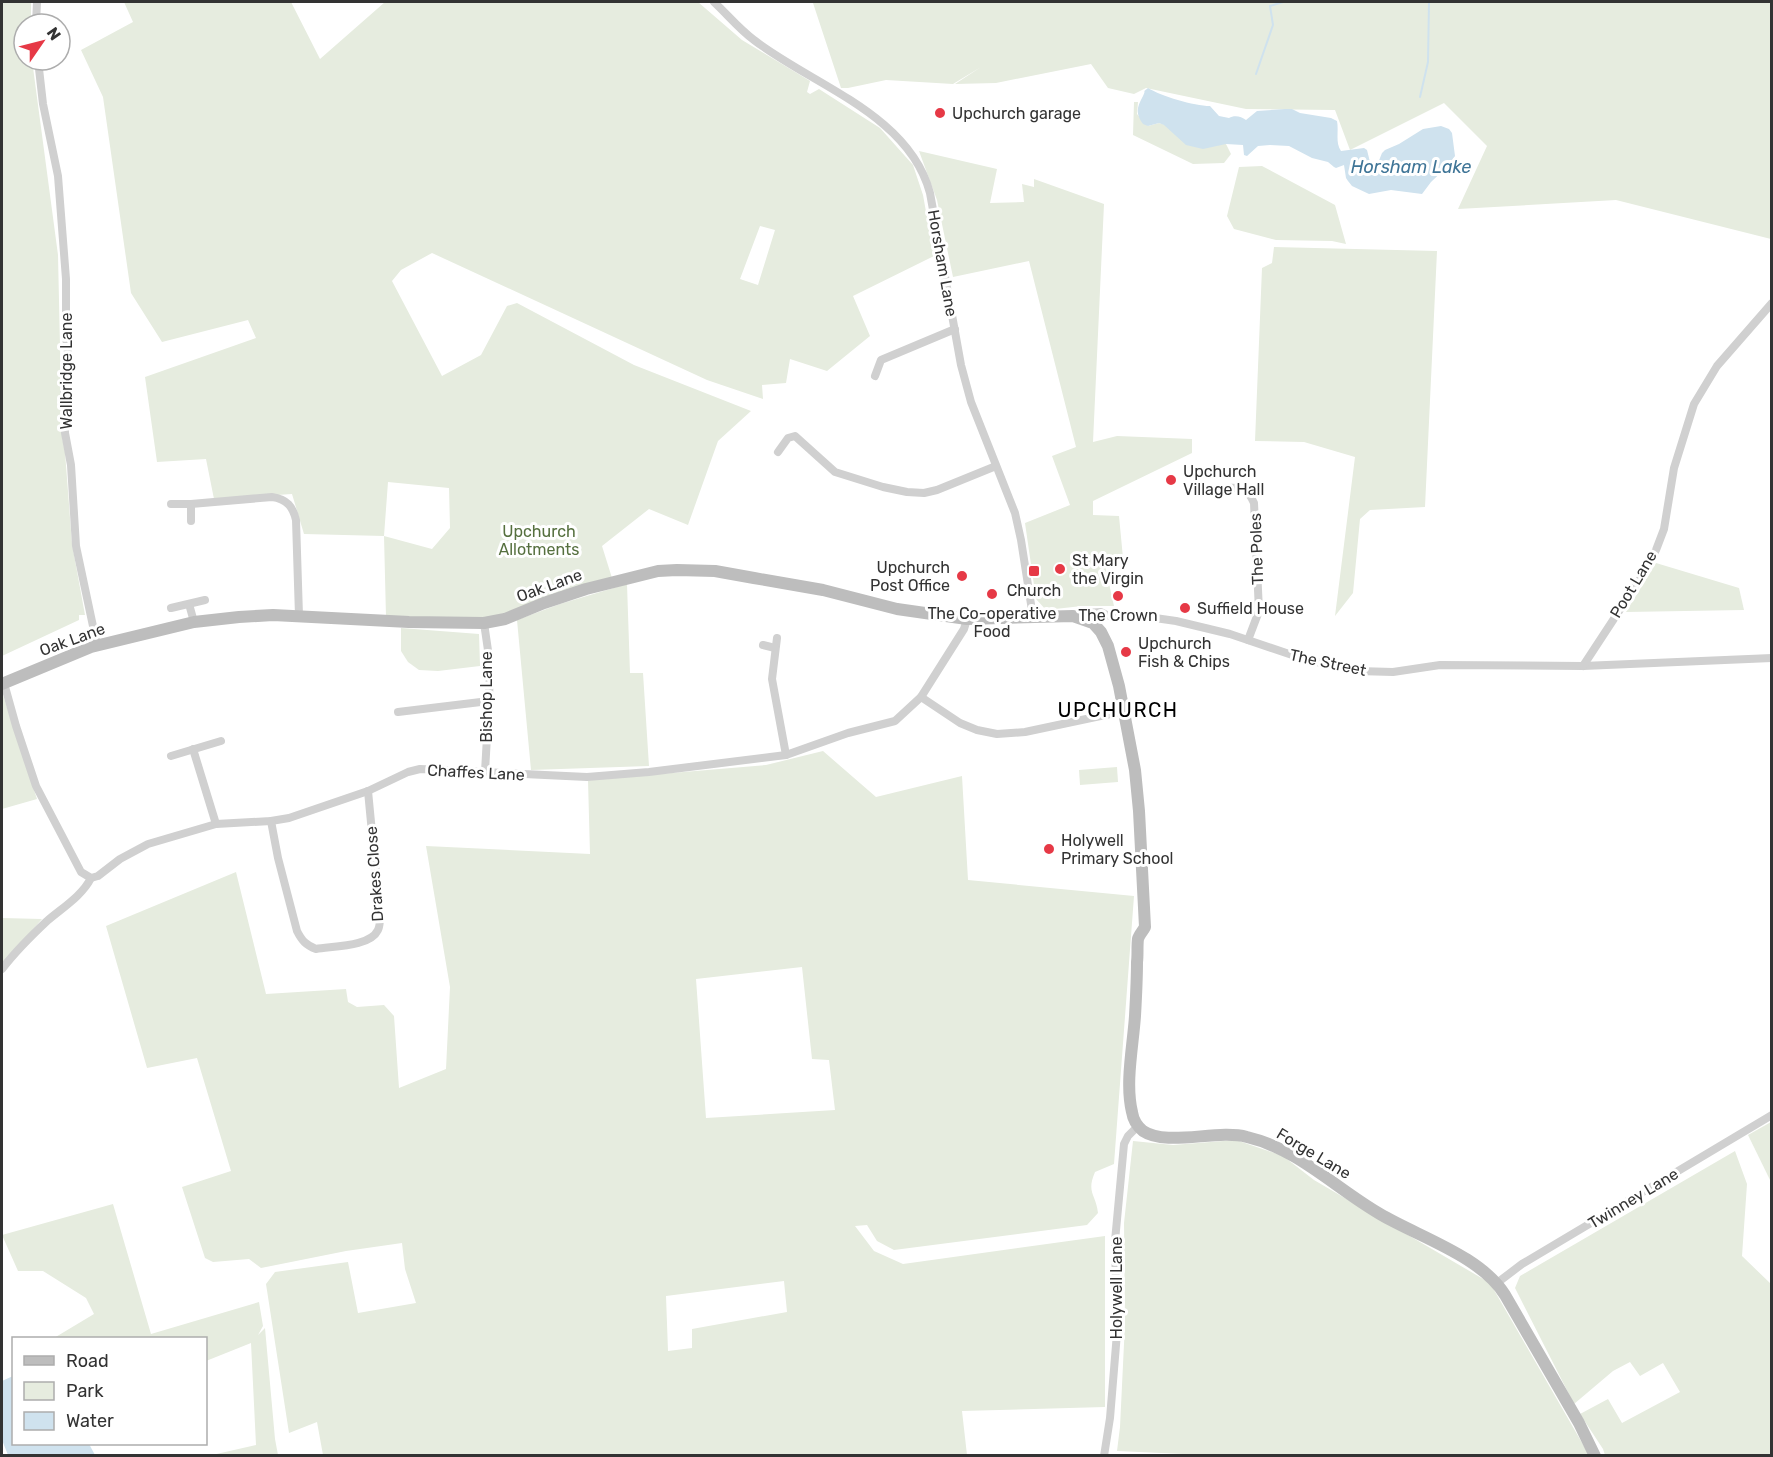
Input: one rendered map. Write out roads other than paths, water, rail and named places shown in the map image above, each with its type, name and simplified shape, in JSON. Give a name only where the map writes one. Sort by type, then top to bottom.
[{"type":"street","name":"Horsham Lane","points":[[714,2],[753,39],[857,104],[879,121],[911,153],[923,172],[929,190],[964,380],[1016,517],[1033,617]]},
{"type":"street","name":"Wallbridge Lane","points":[[39,72],[43,104],[58,176],[66,279],[66,336],[69,362],[64,386],[65,433],[71,465],[76,546],[97,645]]},
{"type":"street","name":"Poot Lane","points":[[1583,666],[1644,573],[1656,550],[1664,529],[1674,468],[1694,404],[1717,366],[1772,303]]},
{"type":"street","points":[[875,376],[881,360],[955,329]]},
{"type":"street","points":[[778,452],[787,439],[795,435],[836,472],[883,487],[914,493],[927,493],[940,489],[996,466]]},
{"type":"street","name":"The Poles","points":[[1214,489],[1243,489],[1251,494],[1254,503],[1258,611],[1248,640]]},
{"type":"street","points":[[171,504],[272,497],[284,500],[290,505],[294,510],[296,520],[299,616]]},
{"type":"street","points":[[191,504],[191,521]]},
{"type":"street","name":"Oak Lane","points":[[3,683],[97,645],[194,622],[251,616],[299,616],[484,623],[505,619],[544,603],[595,587],[658,571],[677,570],[715,571],[823,590],[897,609],[967,619],[1079,617],[1097,627],[1105,638],[1124,711]]},
{"type":"street","points":[[171,608],[205,600]]},
{"type":"street","points":[[189,604],[194,622]]},
{"type":"street","name":"The Street","points":[[1079,617],[1090,612],[1102,612],[1109,616],[1134,615],[1176,621],[1248,640],[1304,659],[1357,671],[1393,672],[1440,665],[1583,666]]},
{"type":"street","points":[[1097,627],[1109,616]]},
{"type":"street","name":"Chaffes Lane","points":[[2,969],[47,922],[84,890],[91,878],[98,876],[120,859],[147,844],[216,824],[289,818],[368,791],[408,772],[420,769],[587,777],[650,772],[786,755],[848,733],[895,722],[921,697],[964,629],[967,619]]},
{"type":"street","name":"Bishop Lane","points":[[484,623],[489,664],[485,772]]},
{"type":"street","points":[[777,638],[772,679],[786,755]]},
{"type":"street","points":[[763,645],[776,648]]},
{"type":"street","points":[[1583,666],[1772,658]]},
{"type":"street","points":[[3,683],[36,786],[81,872],[91,878]]},
{"type":"street","points":[[921,697],[967,727],[1000,735],[1025,732],[1124,711],[1134,759],[1145,919],[1145,927],[1138,938],[1130,1077],[1131,1109],[1138,1126]]},
{"type":"street","points":[[398,712],[489,701]]},
{"type":"street","points":[[171,756],[221,741]]},
{"type":"street","points":[[193,749],[216,824]]},
{"type":"street","name":"Drakes Close","points":[[271,821],[297,932],[302,940],[316,949],[363,942],[375,935],[380,928],[368,791]]},
{"type":"street","name":"Twinney Lane","points":[[1497,1283],[1522,1264],[1772,1115]]},
{"type":"street","name":"Forge Lane","points":[[1138,1126],[1148,1133],[1163,1137],[1182,1138],[1227,1134],[1246,1136],[1283,1150],[1314,1168],[1380,1214],[1480,1267],[1497,1283],[1573,1412],[1595,1455]]},
{"type":"street","name":"Holywell Lane","points":[[1104,1455],[1110,1418],[1117,1333],[1115,1241],[1124,1144],[1138,1126]]},
{"type":"water","name":"Horsham Lake","points":[[1148,88],[1178,100],[1210,106],[1219,116],[1229,118],[1238,116],[1246,120],[1257,111],[1292,109],[1300,113],[1331,118],[1337,121],[1341,151],[1364,148],[1367,150],[1370,162],[1374,165],[1378,163],[1385,150],[1423,129],[1441,126],[1452,133],[1455,156],[1422,194],[1391,190],[1369,194],[1352,186],[1346,178],[1344,165],[1336,168],[1328,162],[1312,158],[1289,146],[1258,146],[1247,156],[1244,155],[1243,145],[1226,144],[1203,149],[1186,145],[1164,125],[1143,124],[1138,110],[1144,91]]},
{"type":"water","points":[[12,1376],[12,1445],[90,1445],[95,1455],[8,1455],[2,1440],[2,1381]]},
{"type":"waterway","points":[[1256,74],[1273,25],[1270,6],[1283,2]]},
{"type":"waterway","points":[[1420,97],[1428,62],[1429,2]]},
{"type":"place","name":"Upchurch garage","points":[[940,113]]},
{"type":"place","name":"Upchurch Village Hall","points":[[1171,480]]},
{"type":"place","name":"St Mary the Virgin","points":[[1060,569]]},
{"type":"place","name":"Church","points":[[1034,571]]},
{"type":"place","name":"Upchurch Post Office","points":[[962,576]]},
{"type":"place","name":"The Co-operative Food","points":[[992,594]]},
{"type":"place","name":"The Crown","points":[[1118,596]]},
{"type":"place","name":"Suffield House","points":[[1185,608]]},
{"type":"place","name":"Upchurch Fish & Chips","points":[[1126,652]]},
{"type":"place","name":"Holywell Primary School","points":[[1049,849]]},
{"type":"district","name":"UPCHURCH","points":[[1118,710]]},
{"type":"park label","name":"Upchurch Allotments","points":[[539,540]]}]
